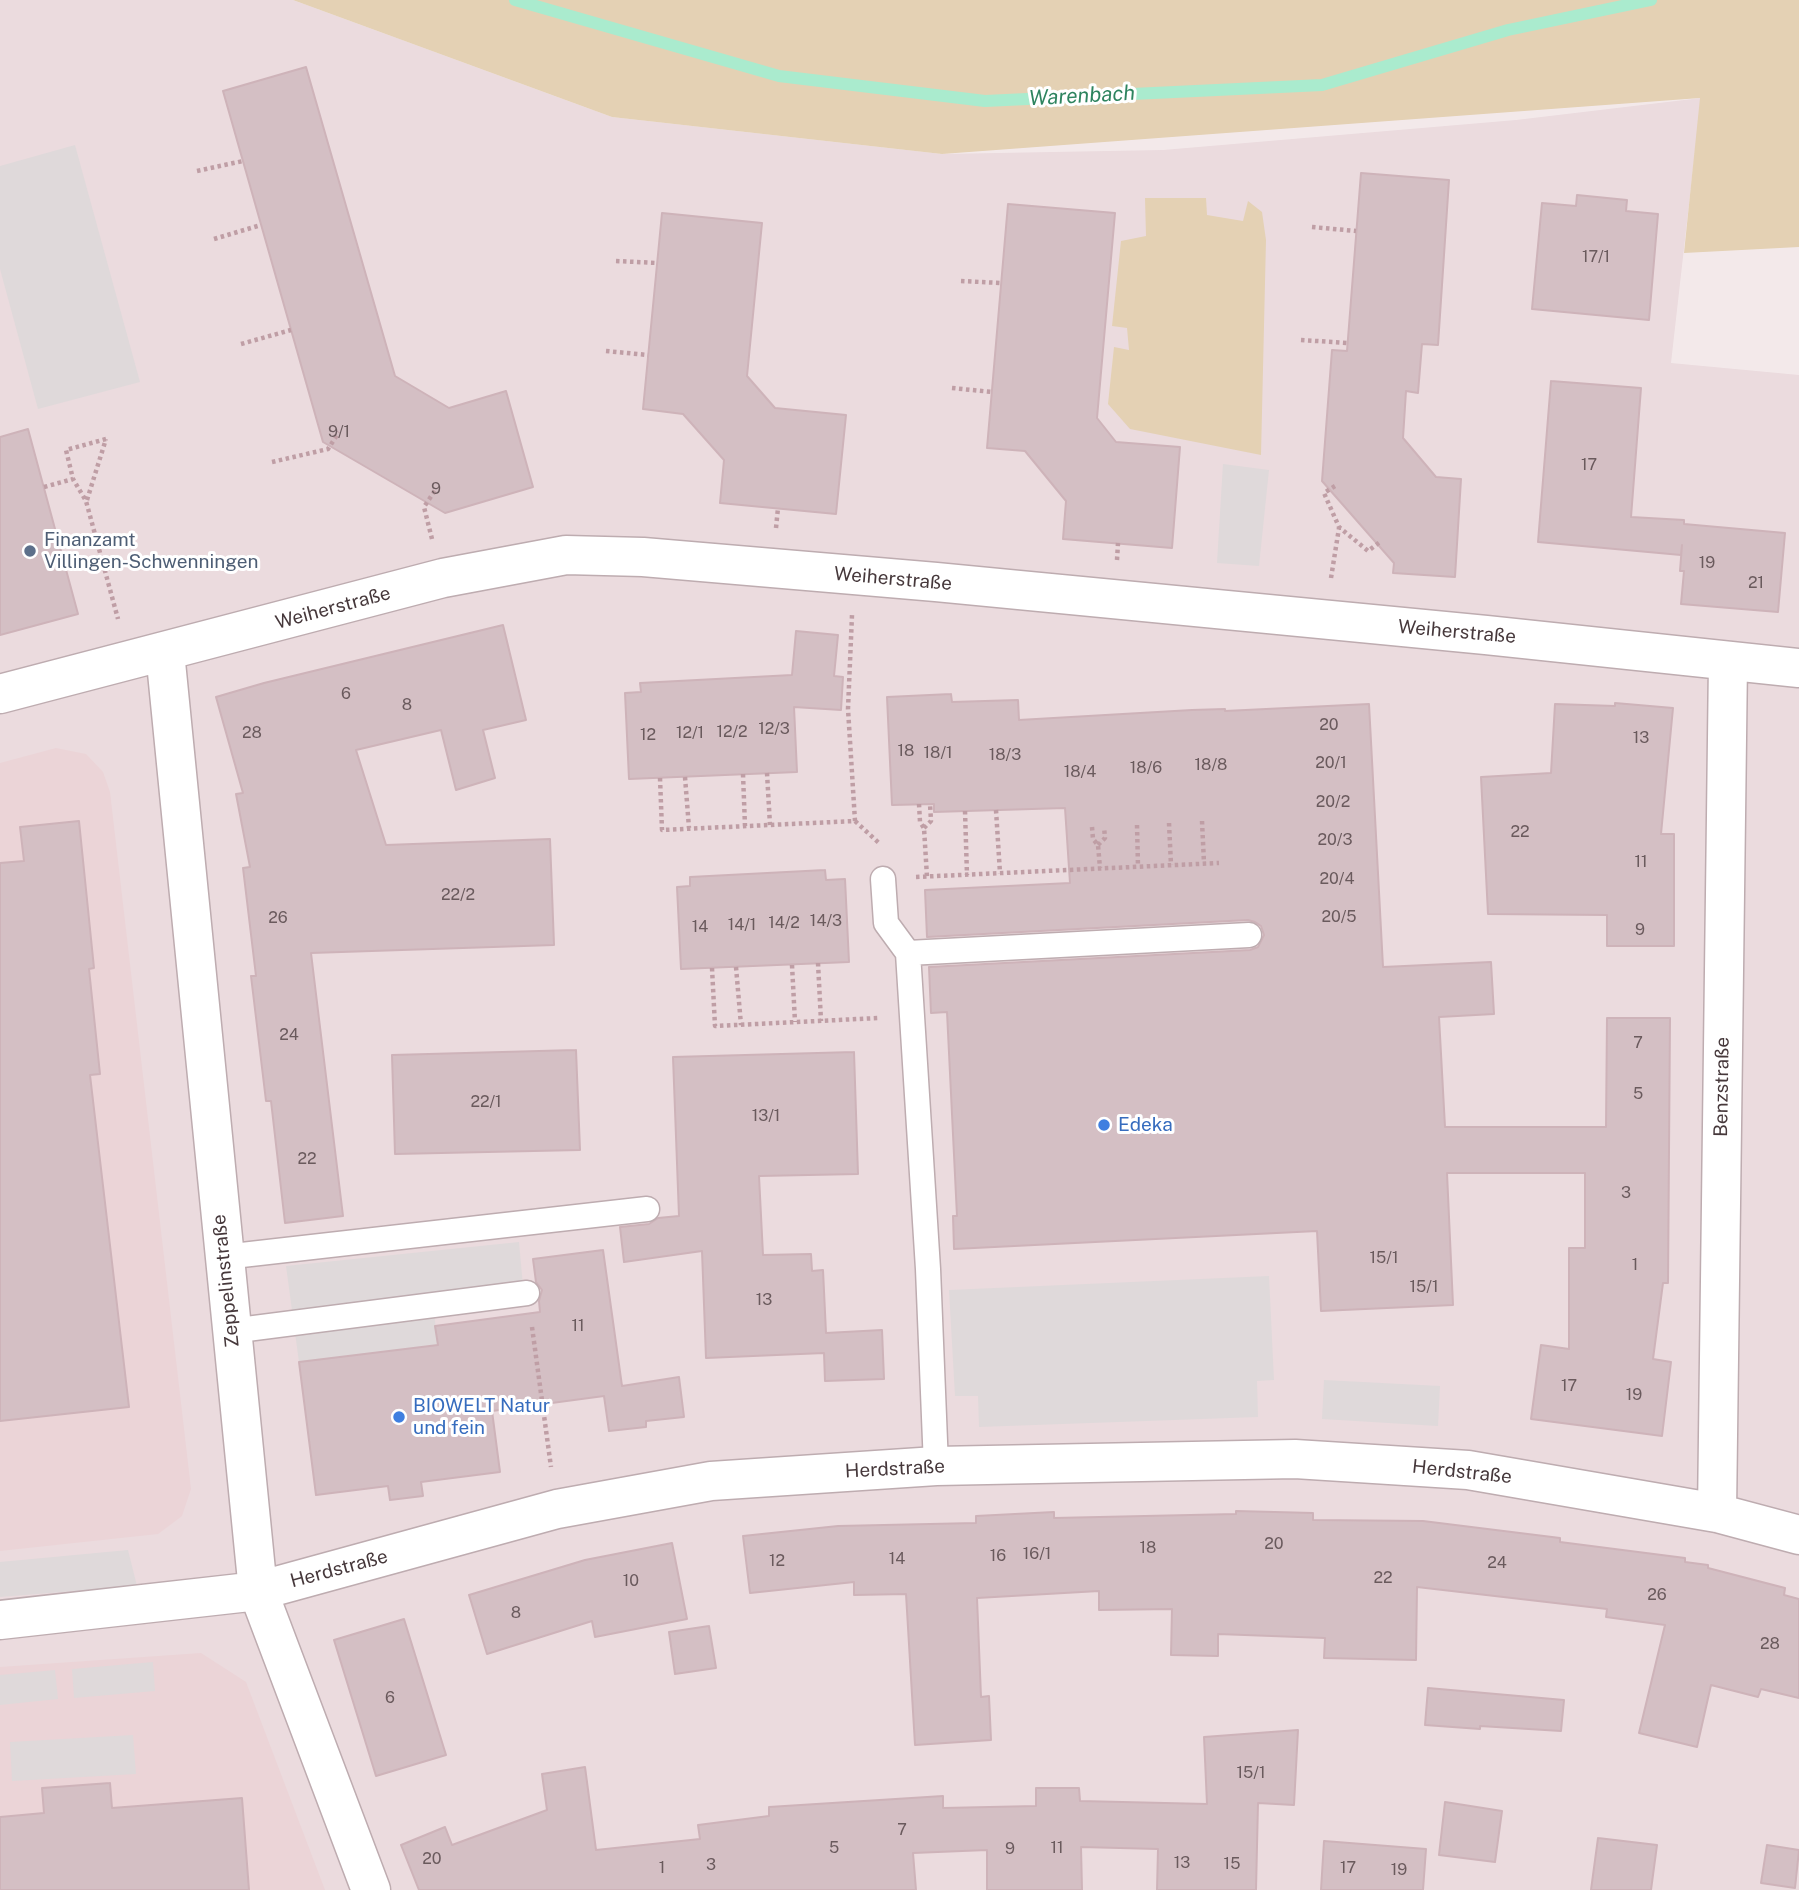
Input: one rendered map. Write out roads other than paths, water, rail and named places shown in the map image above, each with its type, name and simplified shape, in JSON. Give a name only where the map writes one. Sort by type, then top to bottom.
[{"type":"street","name":"Weiherstraße","points":[[0,695],[443,578],[566,555],[643,557],[858,576],[1500,636],[1799,668]]},
{"type":"street","name":"Zeppelinstraße","points":[[147,657],[224,1257],[258,1591],[371,1890]]},
{"type":"street","name":"Benzstraße","points":[[1717,1513],[1728,661]]},
{"type":"street","name":"Herdstraße","points":[[0,1620],[258,1591],[557,1510],[711,1481],[936,1466],[1294,1459],[1468,1470],[1717,1513],[1799,1535]]},
{"type":"lane","points":[[883,879],[886,923],[908,953],[928,1269],[936,1466]]},
{"type":"lane","points":[[908,953],[1250,935]]},
{"type":"lane","points":[[224,1257],[647,1209]]},
{"type":"lane","points":[[231,1331],[527,1293]]},
{"type":"waterway","name":"Warenbach","points":[[515,0],[779,76],[985,101],[1322,85],[1508,30],[1651,0]]},
{"type":"place","name":"Finanzamt Villingen-Schwenningen","points":[[30,551]]},
{"type":"place","name":"Edeka","points":[[1104,1125]]},
{"type":"place","name":"BIOWELT Natur und fein","points":[[399,1417]]}]
